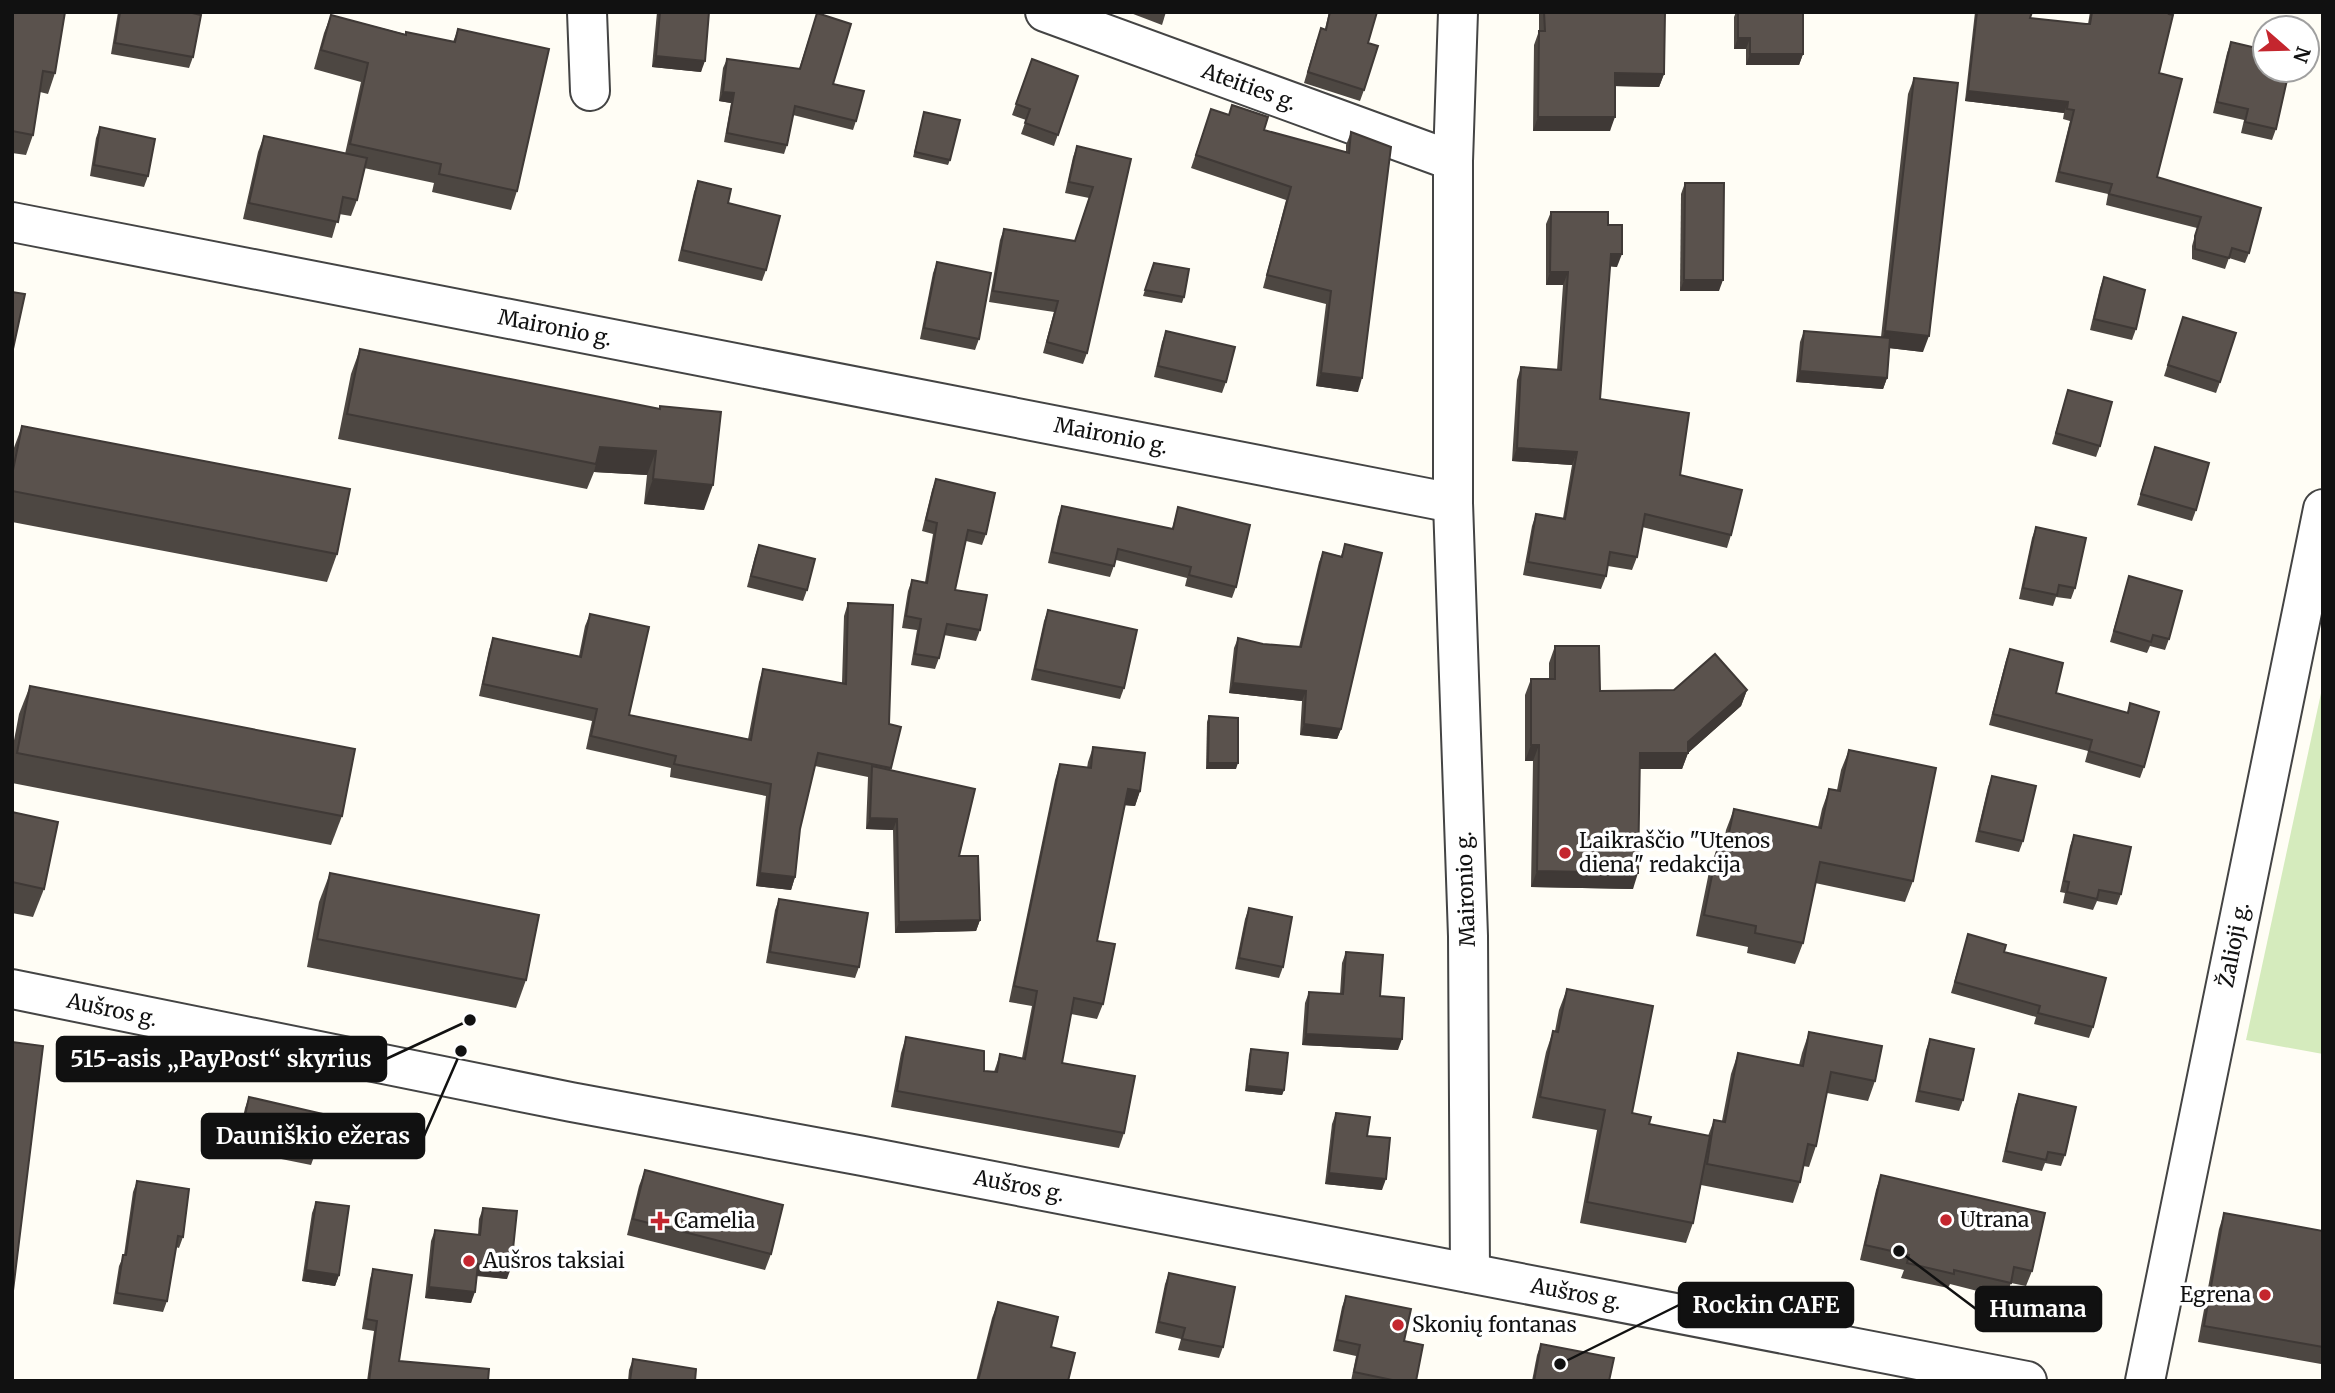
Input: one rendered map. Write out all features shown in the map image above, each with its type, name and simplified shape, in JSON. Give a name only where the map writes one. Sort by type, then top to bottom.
[{"type":"street","points":[[587,12],[590,92]]},
{"type":"street","name":"Ateities g.","points":[[1045,12],[1454,161]]},
{"type":"street","points":[[1453,503],[1454,161],[1458,12]]},
{"type":"street","name":"Maironio g.","points":[[12,222],[1453,503],[1468,936],[1471,1273]]},
{"type":"street","name":"Žalioji g.","points":[[2145,1381],[2323,509]]},
{"type":"street","name":"Aušros g.","points":[[12,989],[558,1100],[863,1156],[2027,1381]]},
{"type":"green space","points":[[2323,684],[2323,1054],[2246,1040]]},
{"type":"building","points":[[12,12],[65,12],[55,73],[43,71],[33,135],[12,131]]},
{"type":"building","points":[[120,12],[192,12],[201,15],[193,57],[115,43]]},
{"type":"building","points":[[660,12],[709,12],[705,61],[656,56]]},
{"type":"building","points":[[1330,12],[1377,12],[1368,43],[1378,46],[1364,90],[1308,72],[1321,28],[1326,30]]},
{"type":"building","points":[[1544,12],[1665,12],[1664,74],[1615,73],[1615,117],[1538,117],[1539,31],[1545,31]]},
{"type":"building","points":[[1738,12],[1803,12],[1803,54],[1750,54],[1750,38],[1738,38]]},
{"type":"building","points":[[1977,12],[2032,12],[2030,18],[2090,24],[2092,12],[2170,12],[2169,14],[2173,15],[2159,73],[2182,79],[2157,177],[2261,208],[2249,253],[2232,248],[2229,258],[2195,249],[2195,236],[2201,217],[2109,194],[2112,184],[2059,172],[2074,110],[2067,109],[2068,102],[1968,91]]},
{"type":"building","points":[[817,13],[851,24],[833,84],[864,91],[856,121],[795,106],[787,145],[727,133],[734,93],[723,92],[727,59],[800,69]]},
{"type":"building","points":[[331,15],[406,35],[406,32],[455,42],[458,29],[549,49],[517,191],[439,174],[441,164],[350,144],[368,63],[321,50]]},
{"type":"building","points":[[2231,42],[2251,47],[2251,84],[2286,84],[2276,129],[2245,122],[2248,109],[2217,102]]},
{"type":"building","points":[[1032,59],[1078,76],[1058,135],[1025,123],[1030,109],[1016,104]]},
{"type":"building","points":[[1914,78],[1958,83],[1929,336],[1885,331]]},
{"type":"building","points":[[1232,105],[1268,117],[1264,130],[1349,153],[1351,132],[1391,147],[1362,378],[1321,373],[1331,291],[1267,275],[1291,187],[1196,155],[1211,109],[1229,115]]},
{"type":"building","points":[[924,112],[960,120],[950,160],[915,152]]},
{"type":"building","points":[[100,127],[155,139],[148,176],[94,165]]},
{"type":"building","points":[[264,136],[367,158],[357,200],[343,197],[338,222],[249,203]]},
{"type":"building","points":[[1077,146],[1131,159],[1087,353],[1047,342],[1058,301],[993,291],[1004,229],[1075,241],[1093,187],[1069,182]]},
{"type":"building","points":[[698,181],[731,189],[728,203],[780,216],[766,270],[682,250]]},
{"type":"building","points":[[1685,183],[1724,183],[1723,280],[1684,280]]},
{"type":"building","points":[[1551,212],[1608,212],[1608,225],[1622,225],[1622,254],[1611,254],[1600,399],[1689,413],[1680,475],[1742,490],[1731,535],[1645,514],[1637,557],[1610,552],[1606,576],[1528,562],[1536,514],[1565,519],[1577,452],[1517,448],[1521,367],[1561,370],[1568,272],[1550,272]]},
{"type":"building","points":[[937,262],[991,273],[979,339],[924,328]]},
{"type":"building","points":[[1154,263],[1189,269],[1184,297],[1145,290]]},
{"type":"building","points":[[2104,277],[2145,290],[2136,329],[2094,319]]},
{"type":"building","points":[[12,292],[25,294],[13,349],[12,349]]},
{"type":"building","points":[[2183,317],[2236,333],[2220,382],[2168,365]]},
{"type":"building","points":[[1166,331],[1235,347],[1226,382],[1158,366]]},
{"type":"building","points":[[1804,331],[1890,338],[1887,378],[1800,371]]},
{"type":"building","points":[[360,349],[660,409],[660,406],[721,412],[713,485],[653,479],[656,451],[600,447],[596,464],[347,414]]},
{"type":"building","points":[[2068,390],[2112,402],[2100,446],[2056,433]]},
{"type":"building","points":[[22,426],[350,489],[337,554],[12,491],[12,475]]},
{"type":"building","points":[[2155,447],[2209,463],[2196,510],[2141,494]]},
{"type":"building","points":[[936,479],[995,493],[986,534],[968,530],[955,590],[987,595],[980,630],[947,624],[939,658],[915,654],[921,619],[906,616],[912,580],[927,583],[937,523],[926,520]]},
{"type":"building","points":[[1062,506],[1173,529],[1178,507],[1250,525],[1236,587],[1189,575],[1191,567],[1118,549],[1114,566],[1052,552]]},
{"type":"building","points":[[2036,527],[2086,538],[2075,588],[2059,585],[2057,595],[2023,588]]},
{"type":"building","points":[[1345,544],[1382,553],[1341,729],[1304,724],[1306,691],[1233,683],[1238,638],[1263,644],[1301,647],[1323,552],[1342,557]]},
{"type":"building","points":[[759,545],[815,559],[807,590],[751,576]]},
{"type":"building","points":[[2129,576],[2182,591],[2169,639],[2153,635],[2151,642],[2114,631]]},
{"type":"building","points":[[848,603],[893,605],[889,724],[901,727],[891,768],[818,753],[800,829],[795,877],[760,873],[771,784],[674,764],[676,756],[591,736],[597,709],[483,684],[493,638],[581,657],[590,614],[649,627],[629,715],[751,740],[763,669],[846,684]]},
{"type":"building","points":[[1048,610],[1137,630],[1124,688],[1035,669]]},
{"type":"building","points":[[1555,646],[1599,646],[1600,691],[1674,690],[1715,654],[1747,690],[1688,742],[1688,753],[1640,753],[1638,873],[1537,871],[1539,745],[1531,745],[1531,679],[1555,679]]},
{"type":"building","points":[[2010,649],[2063,663],[2056,693],[2128,713],[2130,703],[2159,712],[2144,767],[2089,751],[2092,740],[1993,714]]},
{"type":"building","points":[[30,686],[355,749],[342,816],[17,753]]},
{"type":"building","points":[[1209,716],[1238,718],[1238,763],[1208,763]]},
{"type":"building","points":[[1093,747],[1145,753],[1140,791],[1128,789],[1097,941],[1115,944],[1103,1004],[1074,998],[1062,1063],[1135,1076],[1124,1133],[897,1091],[906,1037],[984,1051],[984,1071],[997,1072],[1000,1054],[1025,1059],[1037,991],[1014,986],[1060,764],[1091,768]]},
{"type":"building","points":[[1849,750],[1936,768],[1913,881],[1820,862],[1803,943],[1755,933],[1756,926],[1704,915],[1718,846],[1726,847],[1734,809],[1821,828],[1829,789],[1840,791]]},
{"type":"building","points":[[872,766],[975,789],[959,856],[978,856],[980,920],[899,922],[897,819],[870,818]]},
{"type":"building","points":[[1992,776],[2036,786],[2023,841],[1979,831]]},
{"type":"building","points":[[12,812],[58,822],[44,889],[12,882]]},
{"type":"building","points":[[2074,835],[2131,847],[2121,894],[2099,890],[2097,899],[2067,892],[2069,882],[2064,881]]},
{"type":"building","points":[[330,873],[539,915],[526,980],[317,939]]},
{"type":"building","points":[[779,899],[868,913],[859,967],[770,952]]},
{"type":"building","points":[[1249,908],[1292,917],[1283,967],[1239,958]]},
{"type":"building","points":[[1968,934],[2006,945],[2004,952],[2106,978],[2093,1027],[2038,1013],[2040,1006],[1955,982]]},
{"type":"building","points":[[1346,952],[1383,955],[1380,996],[1404,998],[1402,1039],[1306,1034],[1309,992],[1343,994]]},
{"type":"building","points":[[1567,989],[1653,1006],[1632,1113],[1651,1117],[1649,1124],[1710,1136],[1693,1223],[1587,1202],[1605,1110],[1540,1097],[1553,1031],[1558,1032]]},
{"type":"building","points":[[1809,1032],[1882,1046],[1875,1081],[1831,1072],[1816,1146],[1808,1144],[1800,1182],[1707,1164],[1714,1120],[1725,1122],[1738,1053],[1803,1066]]},
{"type":"building","points":[[1930,1039],[1974,1049],[1963,1100],[1919,1091]]},
{"type":"building","points":[[12,1042],[43,1046],[12,1299]]},
{"type":"building","points":[[1251,1049],[1288,1053],[1284,1090],[1247,1086]]},
{"type":"building","points":[[2019,1094],[2076,1107],[2065,1155],[2048,1152],[2046,1160],[2006,1151]]},
{"type":"building","points":[[249,1097],[323,1114],[315,1154],[240,1139]]},
{"type":"building","points":[[1336,1113],[1370,1117],[1367,1136],[1390,1138],[1386,1179],[1329,1173]]},
{"type":"building","points":[[645,1170],[783,1205],[771,1254],[633,1219]]},
{"type":"building","points":[[1881,1175],[2045,1213],[2032,1271],[2014,1267],[2011,1283],[1907,1263],[1909,1255],[1865,1245]]},
{"type":"building","points":[[137,1181],[189,1189],[183,1237],[178,1236],[167,1301],[117,1293],[123,1255],[126,1255]]},
{"type":"building","points":[[316,1202],[349,1206],[339,1275],[306,1270]]},
{"type":"building","name":"Aušros taksiai","points":[[483,1208],[517,1211],[511,1268],[478,1264],[475,1292],[429,1287],[435,1230],[480,1235]]},
{"type":"building","name":"Egrena","points":[[2224,1213],[2323,1231],[2323,1347],[2204,1326]]},
{"type":"building","points":[[373,1269],[412,1275],[399,1361],[489,1369],[488,1381],[369,1381],[377,1321],[366,1319]]},
{"type":"building","points":[[1169,1273],[1235,1287],[1223,1347],[1182,1339],[1185,1328],[1159,1322]]},
{"type":"building","points":[[1346,1296],[1411,1309],[1404,1341],[1423,1345],[1416,1381],[1397,1381],[1354,1372],[1360,1345],[1337,1340]]},
{"type":"building","points":[[998,1302],[1058,1317],[1051,1347],[1075,1353],[1068,1381],[978,1381]]},
{"type":"building","points":[[1541,1344],[1614,1358],[1609,1381],[1534,1381]]},
{"type":"building","points":[[633,1359],[696,1369],[695,1381],[630,1381]]},
{"type":"place","name":"Laikraščio \"Utenos diena\" redakcija","points":[[1565,853]]},
{"type":"place","name":"515-asis „PayPost“ skyrius","points":[[470,1020]]},
{"type":"place","name":"Dauniškio ežeras","points":[[461,1051]]},
{"type":"place","name":"Utrana","points":[[1946,1220]]},
{"type":"place","name":"Camelia","points":[[660,1221]]},
{"type":"place","name":"Humana","points":[[1899,1251]]},
{"type":"place","name":"Aušros taksiai","points":[[469,1261]]},
{"type":"place","name":"Egrena","points":[[2265,1295]]},
{"type":"place","name":"Skonių fontanas","points":[[1398,1325]]},
{"type":"place","name":"Rockin CAFE","points":[[1560,1364]]}]
